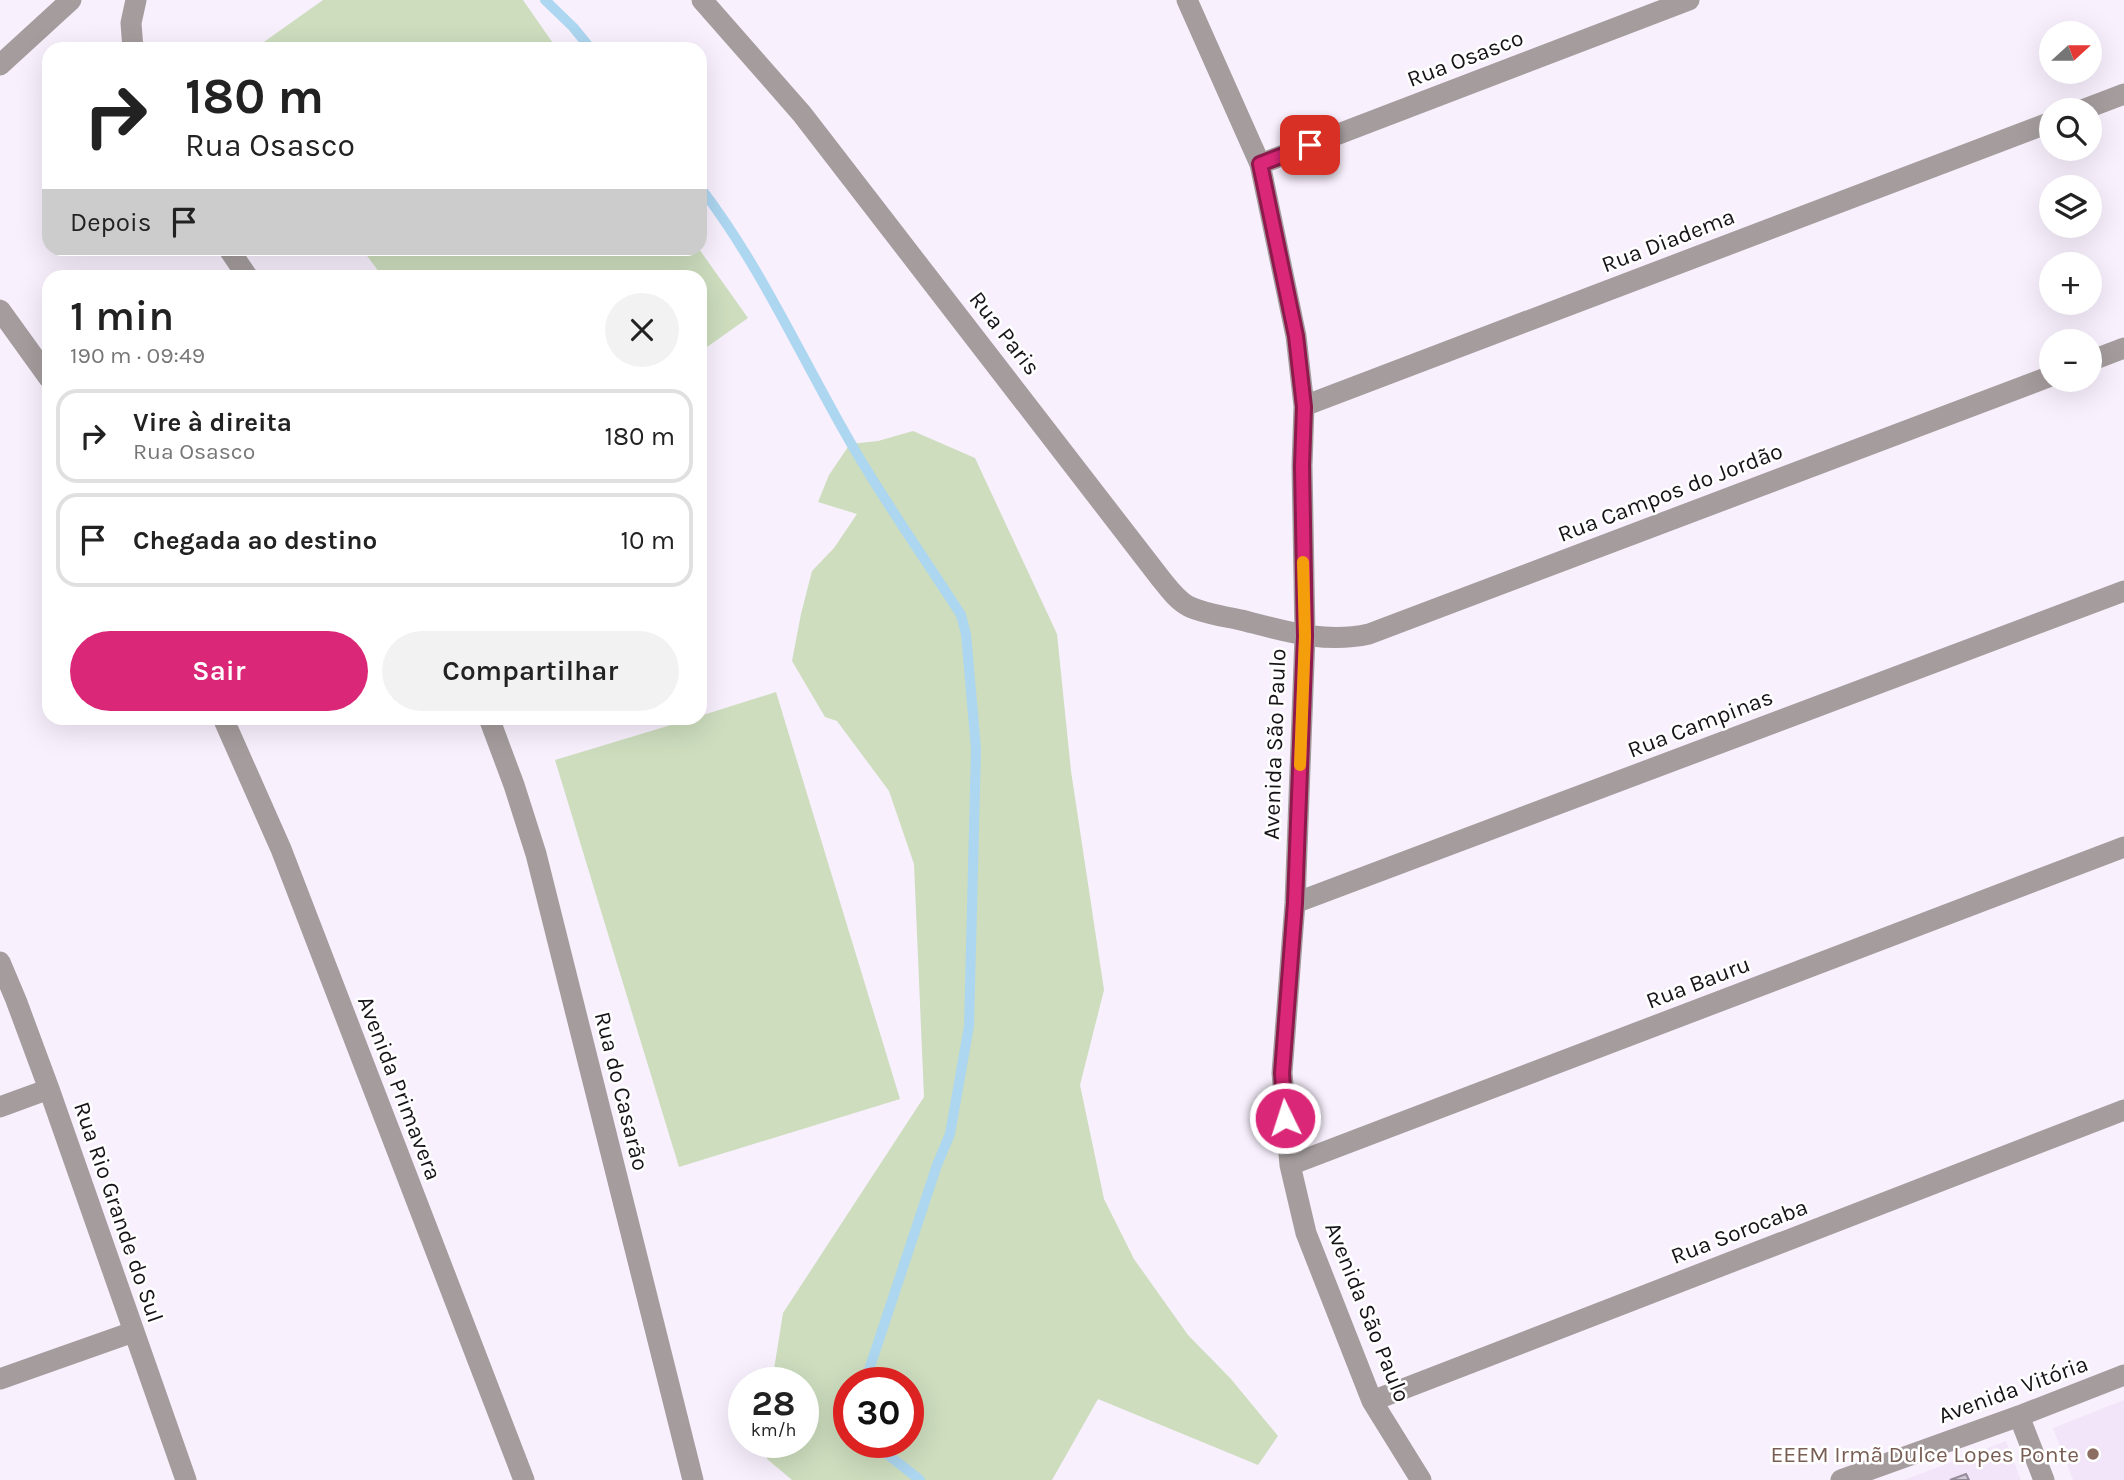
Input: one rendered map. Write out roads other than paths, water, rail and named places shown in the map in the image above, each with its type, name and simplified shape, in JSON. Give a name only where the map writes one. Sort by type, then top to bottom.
[{"type":"street","points":[[0,65],[71,0]]},
{"type":"street","points":[[133,42],[131,23],[136,0]]},
{"type":"street","name":"Rua Paris","points":[[702,0],[802,114],[1175,596],[1187,605],[1205,612],[1305,636]]},
{"type":"street","name":"Avenida São Paulo","points":[[1187,0],[1260,164],[1296,336],[1304,407],[1302,466],[1305,636],[1295,903],[1282,1073],[1290,1165],[1306,1233],[1372,1401],[1421,1480]]},
{"type":"street","name":"Rua Osasco","points":[[1260,164],[1689,0]]},
{"type":"street","points":[[2102,102],[2124,94]]},
{"type":"street","name":"Rua Diadema","points":[[1304,407],[2039,127]]},
{"type":"street","points":[[0,310],[42,368]]},
{"type":"street","points":[[2102,356],[2124,348]]},
{"type":"street","name":"Rua Campos do Jordão","points":[[1305,636],[1351,638],[1370,634],[2039,381]]},
{"type":"street","name":"Rua Campinas","points":[[1295,903],[2124,591]]},
{"type":"street","name":"Avenida Primavera","points":[[226,725],[281,849],[524,1480]]},
{"type":"street","name":"Rua do Casarão","points":[[492,725],[536,854],[693,1480]]},
{"type":"street","name":"Rua Bauru","points":[[1290,1165],[2124,848]]},
{"type":"street","name":"Rua Rio Grande do Sul","points":[[0,962],[49,1089],[186,1480]]},
{"type":"street","points":[[0,1107],[49,1089]]},
{"type":"street","name":"Rua Sorocaba","points":[[1372,1401],[2124,1110]]},
{"type":"street","points":[[0,1379],[133,1332]]},
{"type":"street","name":"Avenida Vitória","points":[[1841,1480],[2124,1376]]},
{"type":"street","points":[[2019,1416],[2044,1480]]},
{"type":"waterway","points":[[545,0],[585,42]]},
{"type":"waterway","points":[[707,197],[761,279],[862,462],[961,615],[966,634],[976,749],[969,1026],[950,1134],[937,1165],[870,1367]]},
{"type":"waterway","points":[[892,1458],[920,1480]]},
{"type":"place","name":"EEEM Irmã Dulce Lopes Ponte","points":[[2093,1454]]}]
